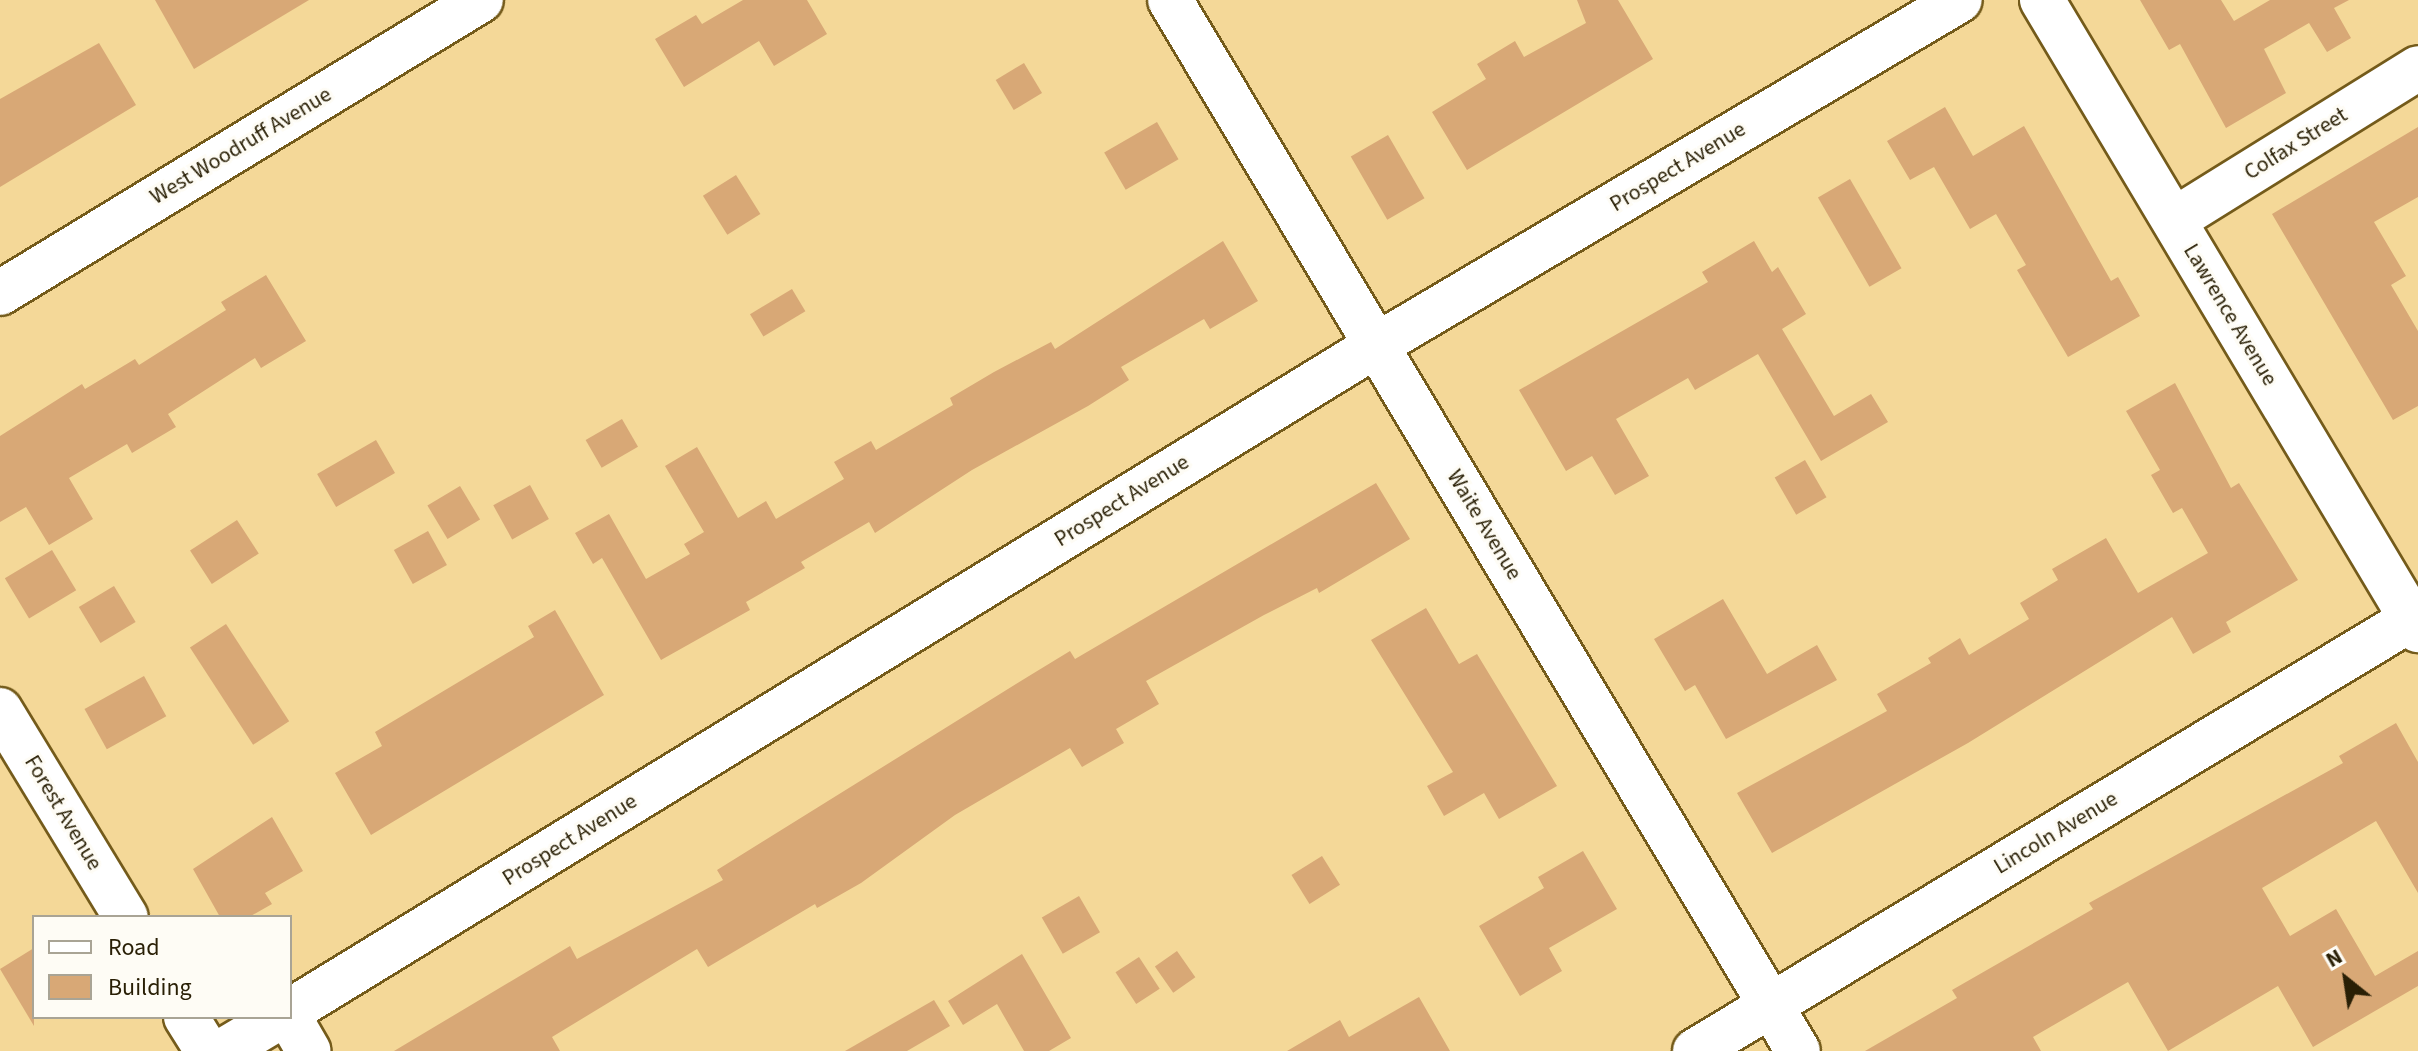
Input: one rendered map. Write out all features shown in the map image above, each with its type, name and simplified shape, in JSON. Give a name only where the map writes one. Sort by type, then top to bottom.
[{"type":"street","name":"West Woodruff Avenue","points":[[0,293],[481,0]]},
{"type":"street","name":"Waite Avenue","points":[[1170,0],[1798,1051]]},
{"type":"street","name":"Prospect Avenue","points":[[292,1013],[1377,345],[1960,0]]},
{"type":"street","name":"Lawrence Avenue","points":[[2042,0],[2416,621]]},
{"type":"street","name":"Colfax Street","points":[[2174,220],[2418,68]]},
{"type":"street","name":"Lincoln Avenue","points":[[1695,1051],[2416,621]]},
{"type":"street","name":"Forest Avenue","points":[[0,710],[125,915]]},
{"type":"street","points":[[292,1018],[309,1051]]},
{"type":"street","points":[[187,1019],[207,1051]]},
{"type":"street","points":[[223,1051],[277,1019]]},
{"type":"building","points":[[155,0],[309,0],[194,69]]},
{"type":"building","points":[[743,0],[807,0],[827,34],[774,66],[759,41],[684,87],[655,39],[696,15],[702,24]]},
{"type":"building","points":[[1577,0],[1618,0],[1653,59],[1467,170],[1432,112],[1486,79],[1477,64],[1515,41],[1524,57],[1586,23]]},
{"type":"building","points":[[2140,0],[2221,0],[2234,21],[2270,0],[2349,0],[2334,8],[2351,38],[2327,52],[2309,23],[2264,49],[2286,93],[2226,128],[2180,44],[2169,50]]},
{"type":"building","points":[[99,43],[136,105],[0,187],[0,99]]},
{"type":"building","points":[[1024,63],[1042,93],[1014,110],[996,80]]},
{"type":"building","points":[[1945,107],[1973,156],[2024,126],[2111,281],[2118,277],[2140,316],[2068,357],[2017,270],[2026,265],[1996,214],[1970,229],[1934,167],[1910,180],[1887,141]]},
{"type":"building","points":[[1157,122],[1178,159],[1126,190],[1104,153]]},
{"type":"building","points":[[2418,127],[2418,197],[2374,222],[2406,276],[2391,285],[2418,331],[2418,406],[2393,420],[2272,214]]},
{"type":"building","points":[[1388,135],[1424,198],[1387,220],[1351,156]]},
{"type":"building","points":[[736,175],[760,214],[727,235],[703,196]]},
{"type":"building","points":[[1850,179],[1902,268],[1869,287],[1818,198]]},
{"type":"building","points":[[1223,241],[1258,301],[1210,329],[1204,319],[1121,367],[1129,380],[972,470],[875,533],[869,522],[801,562],[805,568],[746,602],[750,610],[661,660],[602,558],[593,564],[575,533],[609,514],[646,579],[690,554],[684,544],[704,532],[665,466],[697,447],[738,518],[766,501],[776,519],[844,479],[834,462],[871,441],[876,450],[953,405],[950,398],[994,372],[1051,342],[1055,349]]},
{"type":"building","points":[[1754,241],[1772,272],[1778,267],[1806,314],[1782,329],[1834,416],[1871,394],[1888,422],[1821,461],[1758,354],[1695,390],[1688,378],[1616,419],[1649,476],[1615,495],[1592,456],[1566,471],[1519,390],[1708,282],[1702,272]]},
{"type":"building","points":[[266,275],[306,341],[261,368],[255,358],[168,414],[176,427],[132,453],[127,444],[69,478],[93,519],[49,545],[26,507],[0,522],[0,436],[82,384],[85,389],[135,359],[139,365],[226,310],[221,302]]},
{"type":"building","points":[[792,289],[805,311],[763,337],[750,314]]},
{"type":"building","points":[[2175,383],[2231,488],[2239,483],[2298,580],[2226,622],[2231,632],[2193,654],[2172,617],[1968,743],[1772,853],[1737,793],[1887,711],[1877,694],[1931,663],[1928,658],[1960,638],[1969,655],[2029,619],[2020,603],[2058,580],[2052,569],[2106,538],[2138,593],[2208,553],[2182,508],[2173,513],[2151,475],[2160,470],[2126,411]]},
{"type":"building","points":[[622,419],[638,447],[602,468],[586,440]]},
{"type":"building","points":[[376,440],[395,473],[336,507],[317,474]]},
{"type":"building","points":[[1805,460],[1826,497],[1796,515],[1775,478]]},
{"type":"building","points":[[1376,483],[1410,539],[1319,593],[1317,588],[1146,681],[1159,704],[1116,729],[1124,743],[1082,767],[1070,748],[955,815],[861,883],[817,908],[815,904],[708,967],[697,949],[552,1037],[560,1051],[394,1051],[570,946],[577,959],[723,880],[717,870],[1070,651],[1075,659]]},
{"type":"building","points":[[530,485],[549,519],[512,539],[493,505]]},
{"type":"building","points":[[460,486],[480,519],[448,539],[427,506]]},
{"type":"building","points":[[237,520],[259,554],[212,584],[190,550]]},
{"type":"building","points":[[428,531],[447,565],[413,584],[394,550]]},
{"type":"building","points":[[52,550],[76,590],[29,619],[5,578]]},
{"type":"building","points":[[114,586],[136,622],[100,643],[79,607]]},
{"type":"building","points":[[1723,599],[1767,674],[1817,645],[1837,680],[1726,739],[1695,685],[1685,691],[1654,639]]},
{"type":"building","points":[[1426,608],[1459,664],[1477,654],[1557,786],[1499,819],[1484,793],[1444,816],[1427,786],[1453,772],[1371,640]]},
{"type":"building","points":[[555,610],[604,695],[371,835],[335,773],[382,746],[375,732],[534,637],[528,626]]},
{"type":"building","points":[[226,624],[289,721],[253,745],[190,647]]},
{"type":"building","points":[[144,676],[166,716],[107,749],[85,709]]},
{"type":"building","points":[[2396,723],[2418,762],[2418,893],[2376,821],[2262,888],[2290,936],[2336,909],[2375,976],[2418,951],[2418,986],[2313,1047],[2278,986],[2168,1051],[2128,982],[2033,1037],[2041,1051],[1865,1051],[1957,998],[1952,990],[2093,909],[2089,903],[2343,763],[2339,756]]},
{"type":"building","points":[[272,817],[303,871],[265,893],[272,904],[253,915],[219,915],[193,869]]},
{"type":"building","points":[[1583,851],[1617,909],[1549,948],[1562,971],[1520,996],[1479,926],[1544,888],[1538,877]]},
{"type":"building","points":[[1322,856],[1340,885],[1309,904],[1291,875]]},
{"type":"building","points":[[1079,896],[1100,932],[1063,954],[1042,917]]},
{"type":"building","points":[[32,949],[34,1026],[0,969]]},
{"type":"building","points":[[1177,951],[1195,977],[1173,993],[1155,966]]},
{"type":"building","points":[[1022,954],[1071,1038],[1049,1051],[1024,1051],[997,1004],[963,1025],[948,1001]]},
{"type":"building","points":[[1139,957],[1160,989],[1136,1004],[1116,972]]},
{"type":"building","points":[[1419,997],[1450,1051],[1287,1051],[1340,1020],[1349,1037]]},
{"type":"building","points":[[934,1000],[950,1026],[907,1051],[845,1051]]}]
